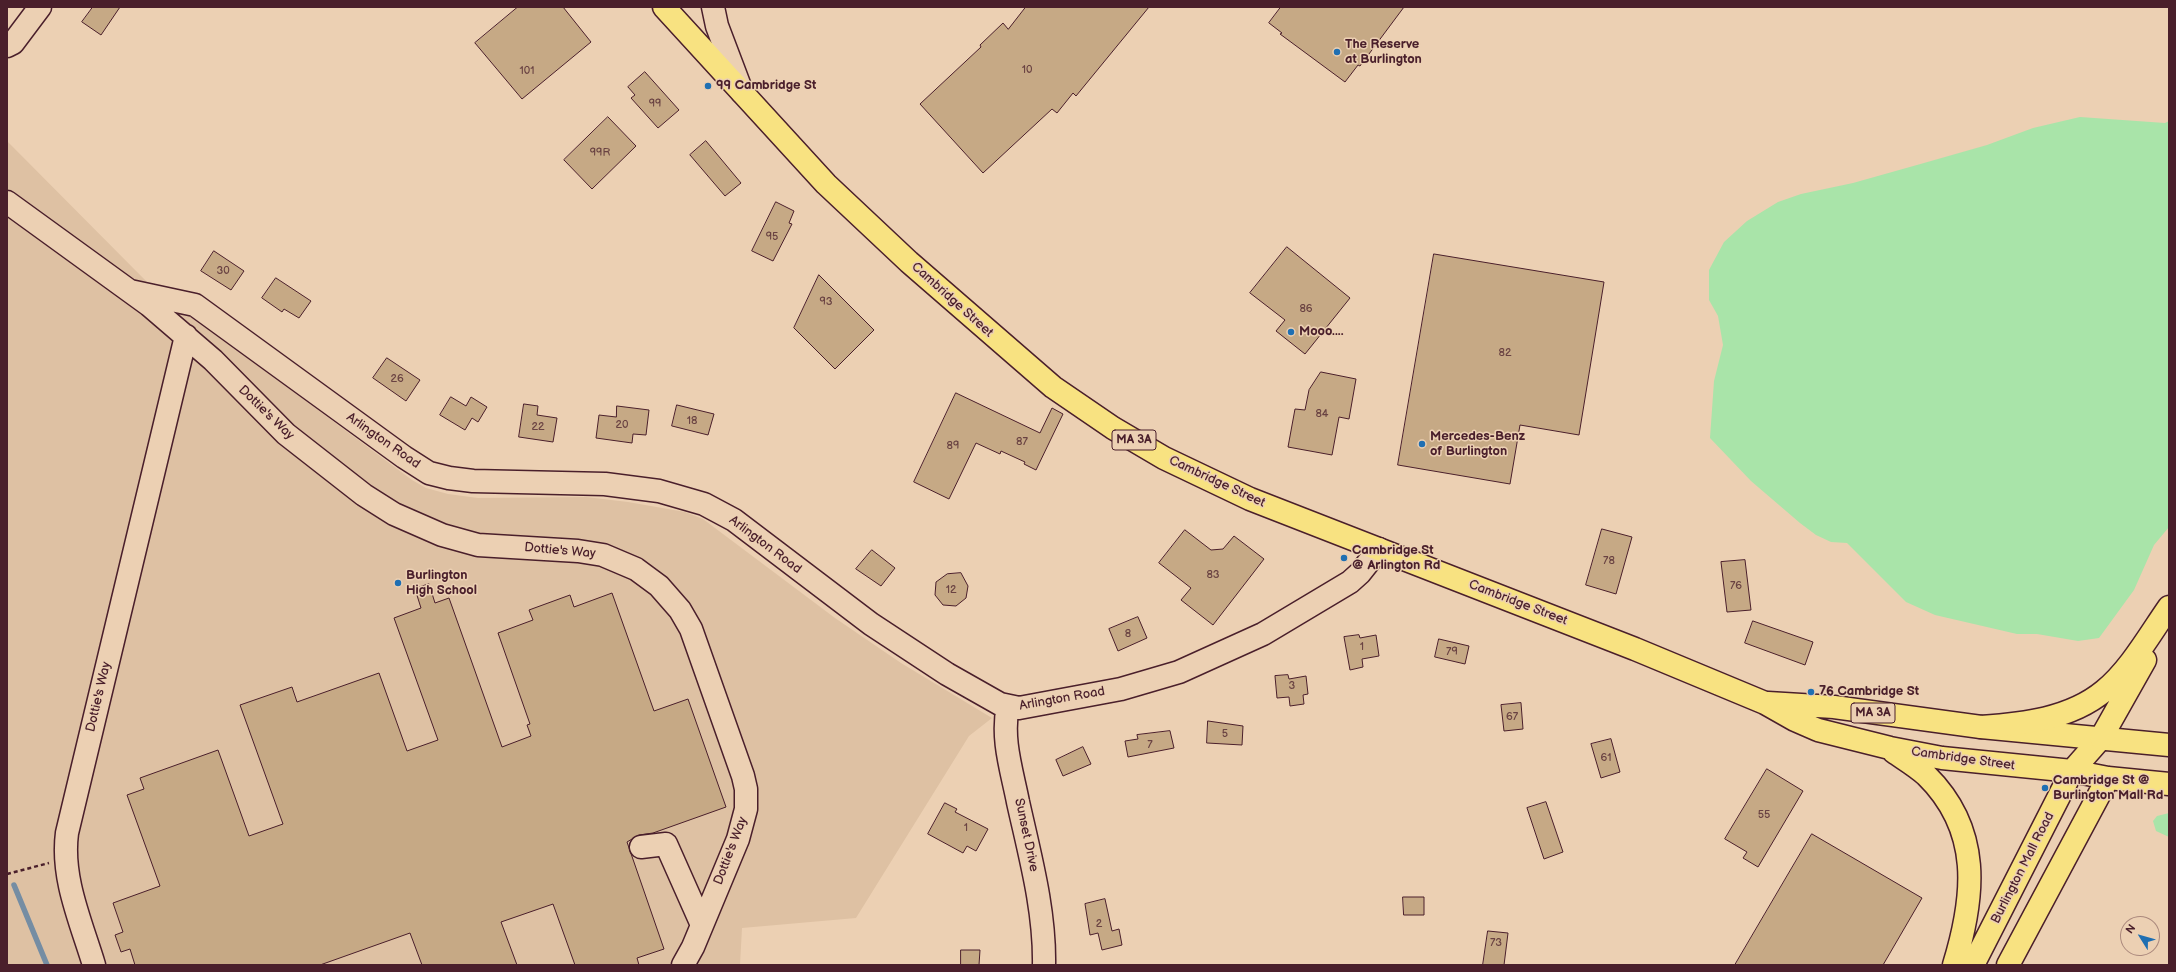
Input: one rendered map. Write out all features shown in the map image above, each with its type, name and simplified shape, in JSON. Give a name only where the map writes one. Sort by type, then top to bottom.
[{"type":"main road","name":"Cambridge Street","points":[[664,7],[826,184],[965,312],[1053,387],[1119,431],[1195,473],[1250,499],[1765,702],[1795,720],[1818,730],[1890,748],[1942,758],[2072,771],[2108,778],[2169,784]]},
{"type":"main road","points":[[1981,727],[2035,722],[2086,704],[2104,691],[2121,674],[2169,607]]},
{"type":"main road","name":"Burlington Mall Road","points":[[1974,965],[2072,771],[2102,738],[2169,617]]},
{"type":"main road","name":"Cambridge Street","points":[[1765,702],[1834,707],[1981,727],[2169,745]]},
{"type":"main road","points":[[2008,965],[2108,778],[2102,738]]},
{"type":"main road","points":[[1890,748],[1926,775],[1949,804],[1964,837],[1971,867],[1964,932],[1954,965]]},
{"type":"street","points":[[7,46],[13,43],[40,7]]},
{"type":"street","points":[[713,7],[717,26],[742,92]]},
{"type":"street","name":"Dottie's Way","points":[[7,202],[130,291],[186,336],[291,438],[364,495],[401,518],[442,535],[478,545],[578,551],[611,557],[636,569],[648,577],[671,599],[680,610],[691,630],[702,658],[743,776],[747,799],[744,823],[738,839],[702,925],[683,965]]},
{"type":"street","name":"Arlington Road","points":[[130,291],[195,305],[398,453],[429,473],[473,481],[583,482],[628,486],[676,495],[704,504],[734,520],[878,628],[975,691],[1008,706],[1027,707],[1121,689],[1179,672],[1202,663],[1263,634],[1350,582],[1360,573],[1379,549]]},
{"type":"street","name":"Dottie's Way","points":[[94,965],[69,884],[65,860],[67,833],[186,336]]},
{"type":"street","name":"Sunset Drive","points":[[1008,706],[1005,720],[1007,750],[1040,902],[1044,965]]},
{"type":"street","points":[[641,847],[666,844],[702,925]]},
{"type":"path","points":[[7,874],[37,864],[65,860]]},
{"type":"shaded area","name":"Burlington High School","points":[[7,141],[150,285],[412,480],[426,488],[448,494],[478,498],[586,497],[628,502],[685,512],[703,519],[835,618],[901,663],[992,718],[969,736],[856,918],[742,928],[740,965],[7,965]]},
{"type":"green space","points":[[2080,117],[2165,123],[2169,121],[2169,527],[2154,545],[2134,590],[2099,638],[2078,641],[2037,634],[2017,634],[1935,615],[1906,602],[1847,543],[1831,542],[1816,535],[1751,481],[1710,438],[1714,381],[1723,345],[1718,316],[1709,300],[1709,270],[1724,242],[1747,221],[1778,202],[1801,194],[1853,183],[1987,145],[2033,128]]},
{"type":"green space","points":[[2169,813],[2169,837],[2156,831],[2153,821],[2157,816]]},
{"type":"building","points":[[93,7],[120,7],[101,35],[82,22]]},
{"type":"building","points":[[518,7],[563,7],[591,42],[522,99],[475,43]]},
{"type":"building","points":[[1026,7],[1149,7],[1076,96],[1073,93],[1057,113],[1052,109],[983,173],[920,104],[981,47],[980,45],[1003,23],[1008,29]]},
{"type":"building","name":"The Reserve at Burlington","points":[[1281,7],[1404,7],[1360,66],[1358,65],[1345,82],[1280,34],[1282,33],[1269,23]]},
{"type":"building","points":[[645,72],[679,110],[658,128],[631,98],[635,95],[628,87]]},
{"type":"building","points":[[608,117],[636,146],[592,189],[564,160]]},
{"type":"building","points":[[706,141],[741,183],[725,196],[690,155]]},
{"type":"building","points":[[776,202],[794,211],[789,223],[792,224],[773,261],[752,251]]},
{"type":"building","points":[[1287,247],[1350,298],[1305,354],[1276,331],[1285,320],[1250,293]]},
{"type":"building","points":[[214,251],[244,271],[231,290],[201,271]]},
{"type":"building","points":[[1434,254],[1604,282],[1579,435],[1520,425],[1510,484],[1398,465]]},
{"type":"building","points":[[819,275],[874,330],[835,369],[794,328]]},
{"type":"building","points":[[276,278],[311,301],[299,318],[284,309],[282,312],[262,298]]},
{"type":"building","points":[[387,358],[420,380],[406,401],[373,378]]},
{"type":"building","points":[[1321,372],[1356,379],[1349,419],[1339,417],[1332,455],[1288,447],[1295,409],[1305,410],[1309,390]]},
{"type":"building","points":[[956,393],[1040,433],[1052,408],[1063,414],[1036,470],[1024,464],[1025,462],[1001,451],[1000,454],[976,443],[949,499],[914,482]]},
{"type":"building","points":[[451,397],[466,406],[471,397],[487,407],[478,422],[472,418],[465,430],[440,415]]},
{"type":"building","points":[[524,404],[538,406],[537,415],[557,418],[553,442],[519,437]]},
{"type":"building","points":[[677,405],[714,414],[708,435],[672,426]]},
{"type":"building","points":[[617,406],[649,410],[646,435],[633,434],[632,443],[596,438],[599,415],[616,417]]},
{"type":"building","points":[[1602,529],[1632,537],[1616,594],[1586,585]]},
{"type":"building","points":[[1185,530],[1211,550],[1223,549],[1234,536],[1264,559],[1213,625],[1181,600],[1191,588],[1159,563]]},
{"type":"building","points":[[872,550],[895,568],[881,586],[856,569]]},
{"type":"building","points":[[1745,560],[1751,610],[1727,612],[1721,562]]},
{"type":"building","points":[[961,573],[968,586],[966,598],[956,606],[943,605],[935,595],[936,582],[947,574]]},
{"type":"building","points":[[429,584],[435,603],[449,598],[502,747],[531,736],[527,725],[530,724],[498,633],[533,620],[529,610],[570,595],[574,607],[612,593],[654,711],[688,699],[726,807],[653,833],[639,835],[627,842],[664,949],[637,958],[639,965],[575,965],[553,904],[501,922],[517,965],[422,965],[410,933],[320,965],[135,965],[130,949],[121,952],[115,935],[123,932],[113,903],[160,886],[127,795],[144,789],[140,778],[218,750],[249,836],[283,824],[240,705],[292,687],[297,702],[379,673],[407,751],[438,740],[394,618],[421,608],[415,589]]},
{"type":"building","points":[[1138,617],[1147,638],[1118,651],[1109,629]]},
{"type":"building","points":[[1753,621],[1813,642],[1805,665],[1745,643]]},
{"type":"building","points":[[1359,635],[1360,638],[1376,635],[1379,656],[1362,659],[1363,667],[1350,670],[1344,637]]},
{"type":"building","points":[[1439,639],[1469,646],[1465,664],[1435,657]]},
{"type":"building","points":[[1288,675],[1289,679],[1306,676],[1308,694],[1303,695],[1304,704],[1290,706],[1289,697],[1277,698],[1275,676]]},
{"type":"building","points":[[1521,703],[1523,729],[1504,731],[1501,705]]},
{"type":"building","points":[[1208,721],[1243,726],[1242,745],[1207,743]]},
{"type":"building","points":[[1170,731],[1174,748],[1128,757],[1125,741],[1138,739],[1137,735]]},
{"type":"building","points":[[1611,739],[1620,772],[1601,778],[1591,744]]},
{"type":"building","points":[[1083,747],[1091,764],[1063,776],[1056,760]]},
{"type":"building","points":[[1767,769],[1803,791],[1758,867],[1743,858],[1747,852],[1725,839]]},
{"type":"building","points":[[1546,802],[1563,852],[1544,859],[1527,808]]},
{"type":"building","points":[[945,803],[957,809],[955,812],[988,829],[976,851],[967,846],[963,853],[928,834]]},
{"type":"building","points":[[1812,834],[1922,898],[1883,965],[1735,965]]},
{"type":"building","points":[[1403,897],[1424,897],[1424,915],[1404,915]]},
{"type":"building","points":[[1105,899],[1112,931],[1119,929],[1122,945],[1102,950],[1098,933],[1090,935],[1085,904]]},
{"type":"building","points":[[1488,931],[1508,933],[1504,965],[1483,965]]},
{"type":"building","points":[[961,950],[980,950],[979,965],[961,965]]},
{"type":"waterway","points":[[14,885],[47,965]]},
{"type":"place","name":"The Reserve at Burlington","points":[[1337,52]]},
{"type":"place","name":"99 Cambridge St","points":[[708,86]]},
{"type":"place","name":"Mooo....","points":[[1291,332]]},
{"type":"place","name":"Mercedes-Benz of Burlington","points":[[1422,444]]},
{"type":"place","name":"Cambridge St @ Arlington Rd","points":[[1344,558]]},
{"type":"place","name":"Burlington High School","points":[[398,583]]},
{"type":"place","name":"76 Cambridge St","points":[[1811,692]]},
{"type":"place","name":"Cambridge St @ Burlington Mall Rd","points":[[2045,788]]}]
